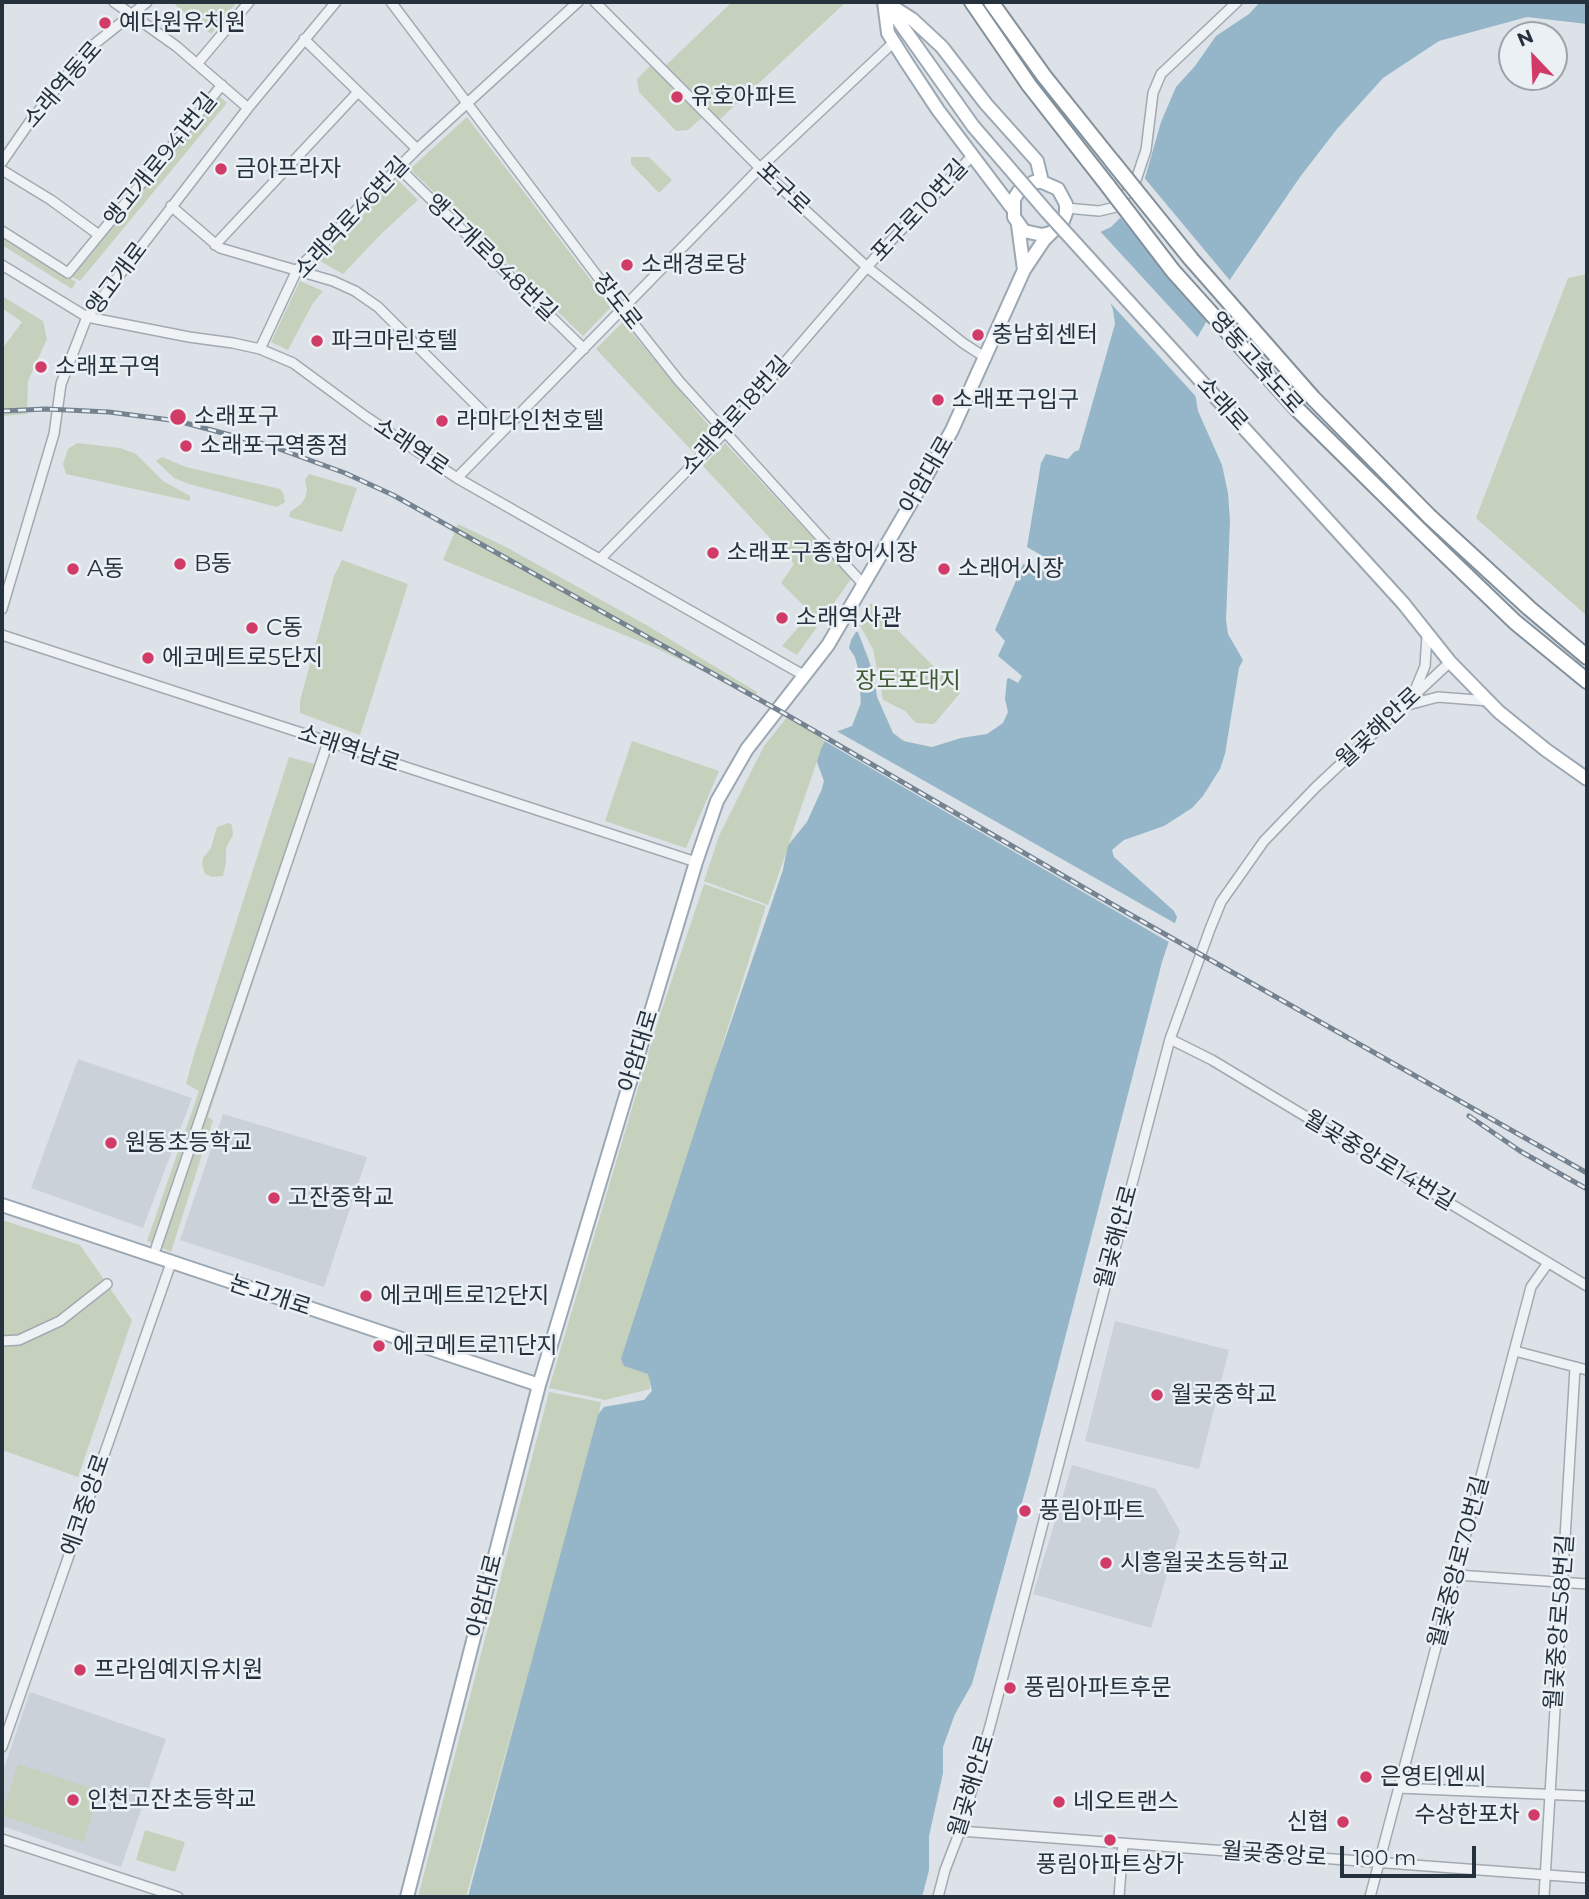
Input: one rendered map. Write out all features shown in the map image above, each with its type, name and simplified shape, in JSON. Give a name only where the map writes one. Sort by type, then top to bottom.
[{"type":"highway","name":"영동고속도로","points":[[972,2],[1029,85],[1173,271],[1297,409],[1515,622],[1587,681]]},
{"type":"highway","name":"영동고속도로","points":[[991,2],[1044,76],[1191,259],[1313,398],[1430,517],[1587,657]]},
{"type":"main road","points":[[885,2],[888,33],[926,94],[1013,208],[1024,270]]},
{"type":"main road","points":[[885,2],[912,19],[942,47],[986,104],[1037,161],[1042,182]]},
{"type":"main road","name":"소래로","points":[[885,2],[1000,160],[1403,603],[1450,662],[1489,701],[1546,750],[1587,779]]},
{"type":"main road","points":[[1013,208],[1019,191],[1026,186],[1042,182],[1058,189],[1063,196],[1066,208],[1063,221],[1050,233],[1032,234],[1018,225]]},
{"type":"main road","name":"아암대로","points":[[407,1897],[539,1385],[696,862],[717,802],[747,749],[828,645],[953,430],[1024,270],[1050,233]]},
{"type":"main road","name":"논고개로","points":[[2,1205],[539,1385]]},
{"type":"street","name":"앵고개로941번길","points":[[114,2],[197,64],[248,108]]},
{"type":"street","points":[[133,15],[147,2]]},
{"type":"street","name":"앵고개로941번길","points":[[197,64],[248,2]]},
{"type":"street","name":"앵고개로","points":[[2,609],[54,434],[61,384],[88,317],[248,108],[336,2]]},
{"type":"street","name":"장도로","points":[[391,2],[679,381],[863,584]]},
{"type":"street","name":"소래역로46번길","points":[[260,349],[297,270],[466,102],[578,2]]},
{"type":"street","name":"포구로","points":[[595,2],[760,168],[867,267],[986,358]]},
{"type":"street","points":[[1066,208],[1099,211],[1116,207],[1135,183],[1146,150],[1153,93],[1161,74],[1237,2]]},
{"type":"street","name":"소래역동로","points":[[2,162],[87,50],[133,15]]},
{"type":"street","points":[[304,40],[417,149]]},
{"type":"street","points":[[457,478],[760,168],[894,42]]},
{"type":"street","name":"앵고개로941번길","points":[[99,234],[222,85]]},
{"type":"street","points":[[215,246],[358,92]]},
{"type":"street","name":"포구로10번길","points":[[867,267],[973,155]]},
{"type":"street","name":"앵고개로948번길","points":[[399,168],[583,349]]},
{"type":"street","points":[[2,170],[99,234],[68,273],[2,231]]},
{"type":"street","points":[[172,206],[215,246],[333,281],[355,291],[378,307],[502,432]]},
{"type":"street","name":"소래역로","points":[[2,265],[88,317],[260,349],[293,363],[457,478],[805,676]]},
{"type":"street","name":"소래역로18번길","points":[[600,559],[724,433],[867,267]]},
{"type":"street","name":"소래역남로","points":[[2,635],[696,862]]},
{"type":"street","points":[[1405,703],[1423,674],[1427,635]]},
{"type":"street","name":"월곶해안로","points":[[939,1897],[990,1726],[1170,1039],[1222,902],[1264,841],[1316,787],[1450,662]]},
{"type":"street","points":[[1405,703],[1438,697],[1489,701]]},
{"type":"street","points":[[156,1248],[328,742]]},
{"type":"street","name":"월곶중앙로14번길","points":[[1170,1039],[1212,1060],[1587,1286]]},
{"type":"street","name":"에코중앙로","points":[[2,1746],[171,1263]]},
{"type":"street","name":"월곶중앙로70번길","points":[[1370,1897],[1531,1287],[1548,1263]]},
{"type":"street","points":[[2,1341],[19,1340],[60,1321],[107,1284]]},
{"type":"street","points":[[1515,1351],[1587,1370]]},
{"type":"street","name":"월곶중앙로58번길","points":[[1544,1897],[1575,1368]]},
{"type":"street","points":[[1457,1575],[1587,1584]]},
{"type":"street","points":[[1398,1788],[1587,1796]]},
{"type":"street","name":"월곶중앙로","points":[[960,1831],[1587,1878]]},
{"type":"street","points":[[2,1839],[178,1897]]},
{"type":"street","points":[[1119,1897],[1123,1844]]},
{"type":"shaded area","name":"원동초등학교","points":[[78,1059],[192,1098],[143,1228],[31,1188]]},
{"type":"shaded area","name":"고잔중학교","points":[[223,1114],[367,1157],[324,1287],[180,1240]]},
{"type":"shaded area","name":"월곶중학교","points":[[1115,1321],[1229,1350],[1199,1469],[1085,1441]]},
{"type":"shaded area","name":"시흥월곶초등학교","points":[[1072,1465],[1156,1489],[1180,1531],[1151,1628],[1033,1594]]},
{"type":"shaded area","name":"인천고잔초등학교","points":[[30,1692],[166,1739],[121,1867],[2,1826],[2,1774]]},
{"type":"green space","points":[[172,2],[237,2],[211,34]]},
{"type":"green space","points":[[732,2],[846,2],[716,123],[706,114],[688,130],[676,131],[639,92],[637,79],[654,62],[662,69]]},
{"type":"green space","points":[[220,97],[227,103],[80,281],[72,277]]},
{"type":"green space","points":[[467,117],[611,307],[583,336],[410,169]]},
{"type":"green space","points":[[631,157],[649,157],[672,180],[659,193],[631,164]]},
{"type":"green space","points":[[397,179],[418,200],[343,274],[320,261]]},
{"type":"green space","points":[[2,236],[76,282],[72,289],[2,245]]},
{"type":"green space","points":[[1587,274],[1587,616],[1476,518],[1568,278]]},
{"type":"green space","points":[[300,281],[323,291],[313,303],[288,350],[271,342]]},
{"type":"green space","points":[[2,296],[43,321],[47,339],[28,381],[27,414],[2,416],[2,349],[22,322],[2,308]]},
{"type":"green space","points":[[623,322],[714,432],[694,453],[596,349]]},
{"type":"green space","points":[[77,443],[120,448],[136,454],[163,481],[190,496],[190,501],[66,474],[63,464],[68,449]]},
{"type":"green space","points":[[725,443],[851,579],[797,655],[782,646],[811,613],[781,583],[794,564],[703,466]]},
{"type":"green space","points":[[162,457],[186,467],[280,489],[285,502],[277,507],[189,484],[174,478],[156,461]]},
{"type":"green space","points":[[309,474],[357,488],[342,532],[289,517],[290,512],[305,498],[305,480]]},
{"type":"green space","points":[[458,524],[506,547],[648,626],[757,692],[755,697],[658,649],[443,560]]},
{"type":"green space","points":[[342,560],[408,584],[360,735],[300,713],[300,701],[334,576]]},
{"type":"green space","name":"장도포대지","points":[[871,603],[960,693],[934,724],[916,723],[905,711],[883,700],[873,649],[858,622]]},
{"type":"green space","points":[[857,631],[869,659],[877,697],[893,733],[908,743],[468,1897],[522,1692],[466,1897],[418,1897],[549,1392],[601,1402],[599,1413],[604,1407],[644,1400],[652,1391],[649,1376],[650,1389],[605,1400],[549,1388],[657,1024],[704,884],[766,906],[716,1065],[783,870],[786,853],[768,905],[704,881],[719,836],[764,746],[787,717],[825,736],[852,726],[861,701],[859,672],[849,648]],"holes":[[[817,761],[824,781],[807,822],[789,843]]]},
{"type":"green space","points":[[632,741],[719,771],[686,848],[605,821]]},
{"type":"green space","points":[[289,757],[325,767],[208,1117],[213,1120],[171,1252],[147,1241],[199,1091],[186,1084],[193,1058]]},
{"type":"green space","points":[[228,823],[232,825],[233,835],[226,848],[223,876],[212,877],[205,874],[203,858],[211,848],[217,827]]},
{"type":"green space","points":[[2,1220],[80,1245],[132,1320],[78,1477],[2,1450]]},
{"type":"green space","points":[[18,1764],[100,1791],[83,1842],[2,1814]]},
{"type":"green space","points":[[145,1830],[185,1842],[175,1872],[136,1860]]},
{"type":"water","points":[[1260,2],[1587,2],[1587,24],[1527,17],[1498,21],[1498,25],[1439,41],[1383,78],[1337,129],[1300,177],[1231,278],[1197,338],[1195,393],[1198,411],[1222,465],[1228,493],[1228,634],[1243,660],[1239,668],[1225,754],[1220,769],[1203,796],[1192,808],[1164,826],[1124,840],[1112,850],[1114,857],[1174,911],[1177,917],[1162,962],[1032,1466],[972,1684],[955,1714],[943,1747],[943,1773],[929,1836],[929,1870],[922,1897],[468,1897],[598,1415],[604,1407],[644,1400],[652,1391],[648,1374],[624,1366],[621,1359],[783,870],[788,846],[807,822],[822,789],[824,781],[817,762],[821,749],[828,735],[852,726],[861,704],[859,672],[849,648],[851,640],[858,632],[874,675],[877,697],[893,733],[903,741],[932,747],[987,734],[1003,723],[1008,712],[1005,699],[1007,679],[1018,683],[1022,676],[998,656],[1005,641],[995,630],[1023,564],[1042,569],[1046,562],[1046,558],[1027,547],[1041,463],[1046,454],[1068,459],[1079,450],[1115,324],[1113,310],[1091,249],[1098,233],[1111,227],[1122,216],[1145,178],[1161,122],[1176,87],[1216,36],[1249,14]]},
{"type":"pier","points":[[1142,175],[1232,283],[1209,322],[1118,215]]},
{"type":"pier","points":[[1098,229],[1200,340],[1200,401],[1104,296],[1088,249],[1090,237]]},
{"type":"pier","points":[[833,729],[1178,925],[1172,944],[821,739],[826,732]]},
{"type":"railway","points":[[2,411],[46,409],[109,412],[178,421],[271,446],[345,473],[393,495],[787,715],[1117,907],[1587,1173]]},
{"type":"railway","points":[[1469,1116],[1520,1151],[1587,1189]]},
{"type":"place","name":"예다원유치원","points":[[105,23]]},
{"type":"place","name":"유호아파트","points":[[677,97]]},
{"type":"place","name":"금아프라자","points":[[221,169]]},
{"type":"place","name":"소래경로당","points":[[627,265]]},
{"type":"place","name":"충남회센터","points":[[978,335]]},
{"type":"place","name":"파크마린호텔","points":[[317,341]]},
{"type":"place","name":"소래포구역","points":[[41,367]]},
{"type":"place","name":"소래포구입구","points":[[938,400]]},
{"type":"place","name":"소래포구","points":[[178,417]]},
{"type":"place","name":"라마다인천호텔","points":[[442,421]]},
{"type":"place","name":"소래포구역종점","points":[[186,446]]},
{"type":"place","name":"소래포구종합어시장","points":[[713,553]]},
{"type":"place","name":"B동","points":[[180,564]]},
{"type":"place","name":"A동","points":[[73,569]]},
{"type":"place","name":"소래어시장","points":[[944,569]]},
{"type":"place","name":"소래역사관","points":[[782,618]]},
{"type":"place","name":"C동","points":[[252,628]]},
{"type":"place","name":"에코메트로5단지","points":[[148,658]]},
{"type":"place","name":"원동초등학교","points":[[111,1143]]},
{"type":"place","name":"고잔중학교","points":[[274,1198]]},
{"type":"place","name":"에코메트로12단지","points":[[366,1296]]},
{"type":"place","name":"에코메트로11단지","points":[[379,1346]]},
{"type":"place","name":"월곶중학교","points":[[1157,1395]]},
{"type":"place","name":"풍림아파트","points":[[1025,1511]]},
{"type":"place","name":"시흥월곶초등학교","points":[[1106,1563]]},
{"type":"place","name":"프라임예지유치원","points":[[80,1670]]},
{"type":"place","name":"풍림아파트후문","points":[[1010,1688]]},
{"type":"place","name":"은영티엔씨","points":[[1366,1777]]},
{"type":"place","name":"인천고잔초등학교","points":[[73,1800]]},
{"type":"place","name":"네오트랜스","points":[[1059,1802]]},
{"type":"place","name":"수상한포차","points":[[1534,1815]]},
{"type":"place","name":"신협","points":[[1343,1822]]},
{"type":"place","name":"풍림아파트상가","points":[[1110,1840]]}]
